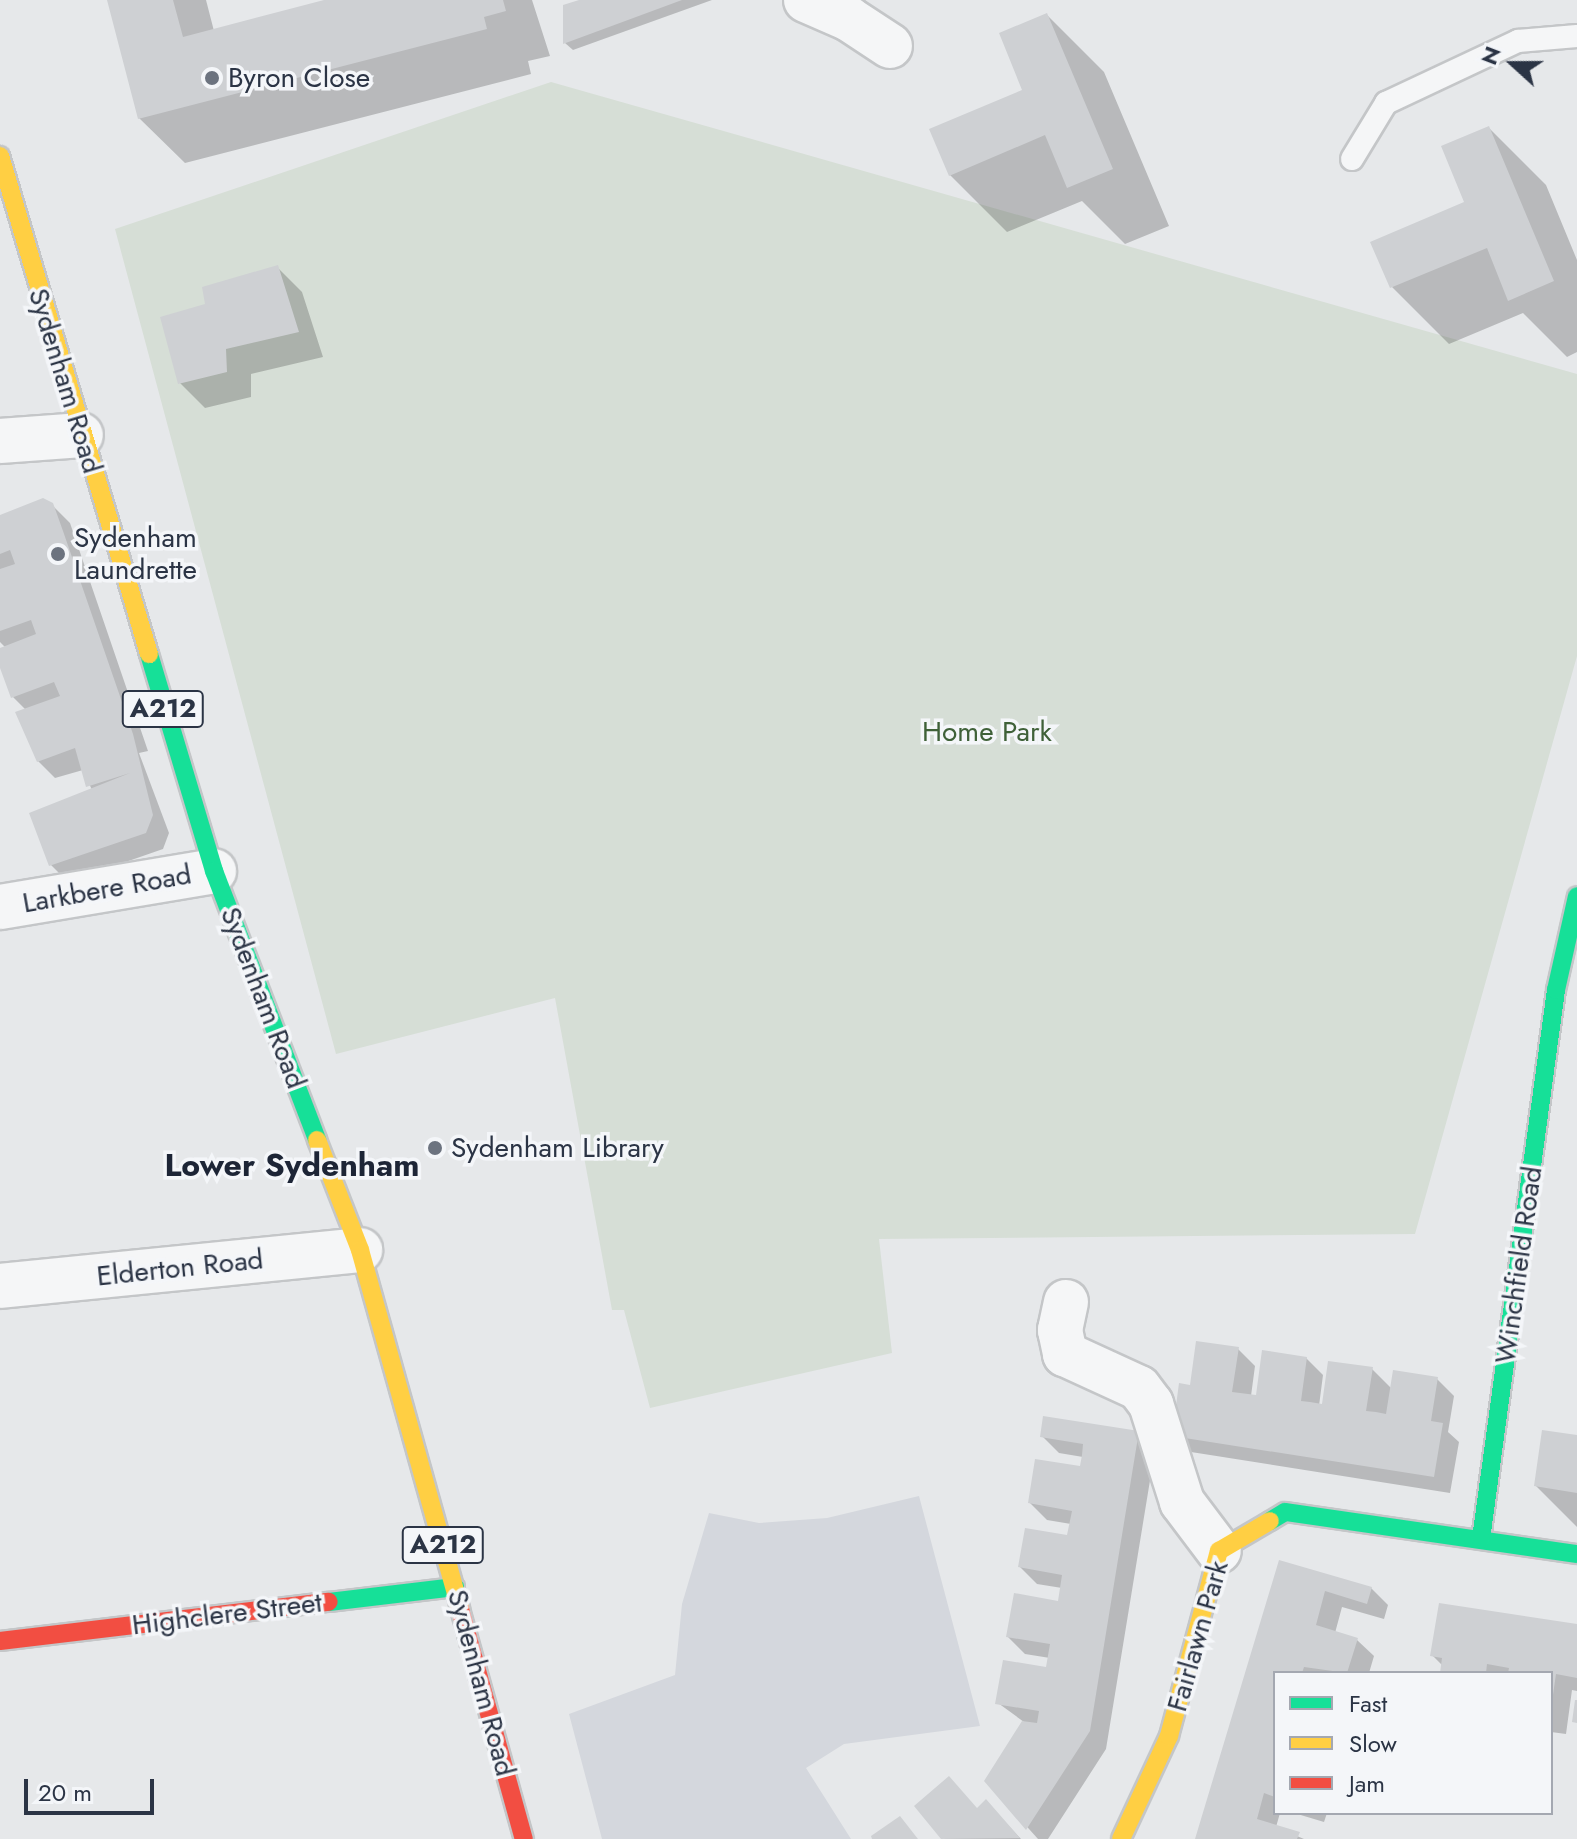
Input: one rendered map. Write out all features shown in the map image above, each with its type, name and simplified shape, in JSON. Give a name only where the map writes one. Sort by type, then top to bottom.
[{"type":"street","points":[[806,0],[849,19],[890,46]]},
{"type":"street","name":"Sydenham Road","points":[[0,156],[214,871],[360,1250],[524,1839]]},
{"type":"street","points":[[0,441],[81,435]]},
{"type":"street","name":"Larkbere Road","points":[[0,907],[214,871]]},
{"type":"street","name":"Winchfield Road","points":[[1481,1539],[1566,992],[1577,896]]},
{"type":"street","name":"Elderton Road","points":[[0,1286],[360,1250]]},
{"type":"street","points":[[1066,1302],[1060,1330],[1065,1354],[1139,1388],[1145,1396],[1182,1502],[1219,1551]]},
{"type":"street","name":"Fairlawn Park","points":[[1121,1839],[1169,1736],[1219,1551],[1285,1512],[1577,1554]]},
{"type":"street","name":"Highclere Street","points":[[0,1641],[455,1587]]},
{"type":"lane","points":[[1352,159],[1386,103],[1518,41],[1577,36]]},
{"type":"shaded area","points":[[919,1496],[980,1726],[844,1744],[806,1768],[851,1839],[602,1839],[569,1714],[675,1675],[682,1604],[709,1513],[759,1523],[827,1518]]},
{"type":"green space","name":"Home Park","points":[[551,82],[1577,374],[1577,656],[1415,1234],[879,1239],[892,1353],[650,1408],[624,1310],[612,1310],[555,998],[336,1054],[115,229]]},
{"type":"building","name":"Byron Close","points":[[107,0],[173,0],[183,37],[324,0],[503,0],[506,11],[484,17],[487,29],[138,119]]},
{"type":"building","points":[[579,0],[682,0],[563,44],[563,5]]},
{"type":"building","points":[[1047,13],[1113,169],[1067,188],[1045,135],[949,176],[929,129],[1022,90],[999,33]]},
{"type":"building","points":[[1489,126],[1554,281],[1508,301],[1487,248],[1390,288],[1370,242],[1464,202],[1441,146]]},
{"type":"building","points":[[278,265],[299,332],[226,349],[227,372],[178,384],[160,317],[205,304],[202,287]]},
{"type":"building","points":[[43,498],[53,503],[63,531],[133,734],[153,815],[146,833],[49,866],[29,813],[130,773],[86,787],[75,748],[37,762],[15,712],[60,696],[54,682],[11,698],[0,668],[0,648],[36,634],[31,620],[0,631],[0,569],[15,564],[10,550],[0,554],[0,515]]},
{"type":"building","points":[[1196,1341],[1239,1347],[1232,1392],[1256,1395],[1262,1350],[1307,1357],[1301,1401],[1322,1404],[1328,1361],[1373,1367],[1366,1411],[1386,1414],[1393,1370],[1438,1377],[1431,1421],[1443,1423],[1434,1477],[1172,1436],[1179,1383],[1190,1385]]},
{"type":"building","points":[[1043,1416],[1139,1431],[1090,1731],[1026,1830],[984,1781],[1022,1721],[1037,1723],[1039,1711],[995,1704],[1003,1660],[1046,1667],[1050,1644],[1006,1637],[1014,1593],[1058,1601],[1062,1575],[1018,1567],[1025,1528],[1067,1535],[1072,1511],[1028,1503],[1035,1459],[1080,1466],[1082,1455],[1083,1444],[1040,1437]]},
{"type":"building","points":[[1542,1430],[1577,1435],[1577,1493],[1534,1486]]},
{"type":"building","points":[[1279,1560],[1372,1587],[1367,1604],[1325,1591],[1316,1625],[1358,1638],[1348,1671],[1304,1667],[1303,1671],[1273,1671],[1273,1796],[1264,1793],[1257,1819],[1300,1832],[1297,1839],[1195,1839]]},
{"type":"building","points":[[1439,1603],[1577,1624],[1577,1678],[1556,1674],[1553,1695],[1553,1671],[1508,1671],[1509,1668],[1487,1664],[1486,1671],[1440,1671],[1442,1658],[1430,1656]]},
{"type":"building","points":[[1577,1700],[1577,1723],[1572,1722]]},
{"type":"building","points":[[949,1776],[977,1808],[986,1799],[1020,1838],[941,1839],[914,1806]]},
{"type":"building","points":[[900,1816],[918,1839],[872,1839],[871,1836]]},
{"type":"traffic: fast","points":[[149,654],[214,871],[317,1140]]},
{"type":"traffic: fast","points":[[1481,1539],[1556,990],[1577,896]]},
{"type":"traffic: fast","points":[[1270,1521],[1285,1512],[1577,1554]]},
{"type":"traffic: fast","points":[[329,1602],[455,1587]]},
{"type":"traffic: slow","points":[[0,156],[149,654]]},
{"type":"traffic: slow","points":[[317,1140],[360,1250],[460,1609]]},
{"type":"traffic: slow","points":[[1121,1839],[1169,1736],[1219,1551],[1270,1521]]},
{"type":"traffic: jam","points":[[0,1641],[329,1602]]},
{"type":"traffic: jam","points":[[460,1609],[524,1839]]},
{"type":"place","name":"Byron Close","points":[[212,78]]},
{"type":"place","name":"Sydenham Laundrette","points":[[58,554]]},
{"type":"place","name":"Sydenham Library","points":[[435,1148]]},
{"type":"district","name":"Lower Sydenham","points":[[292,1165]]}]
